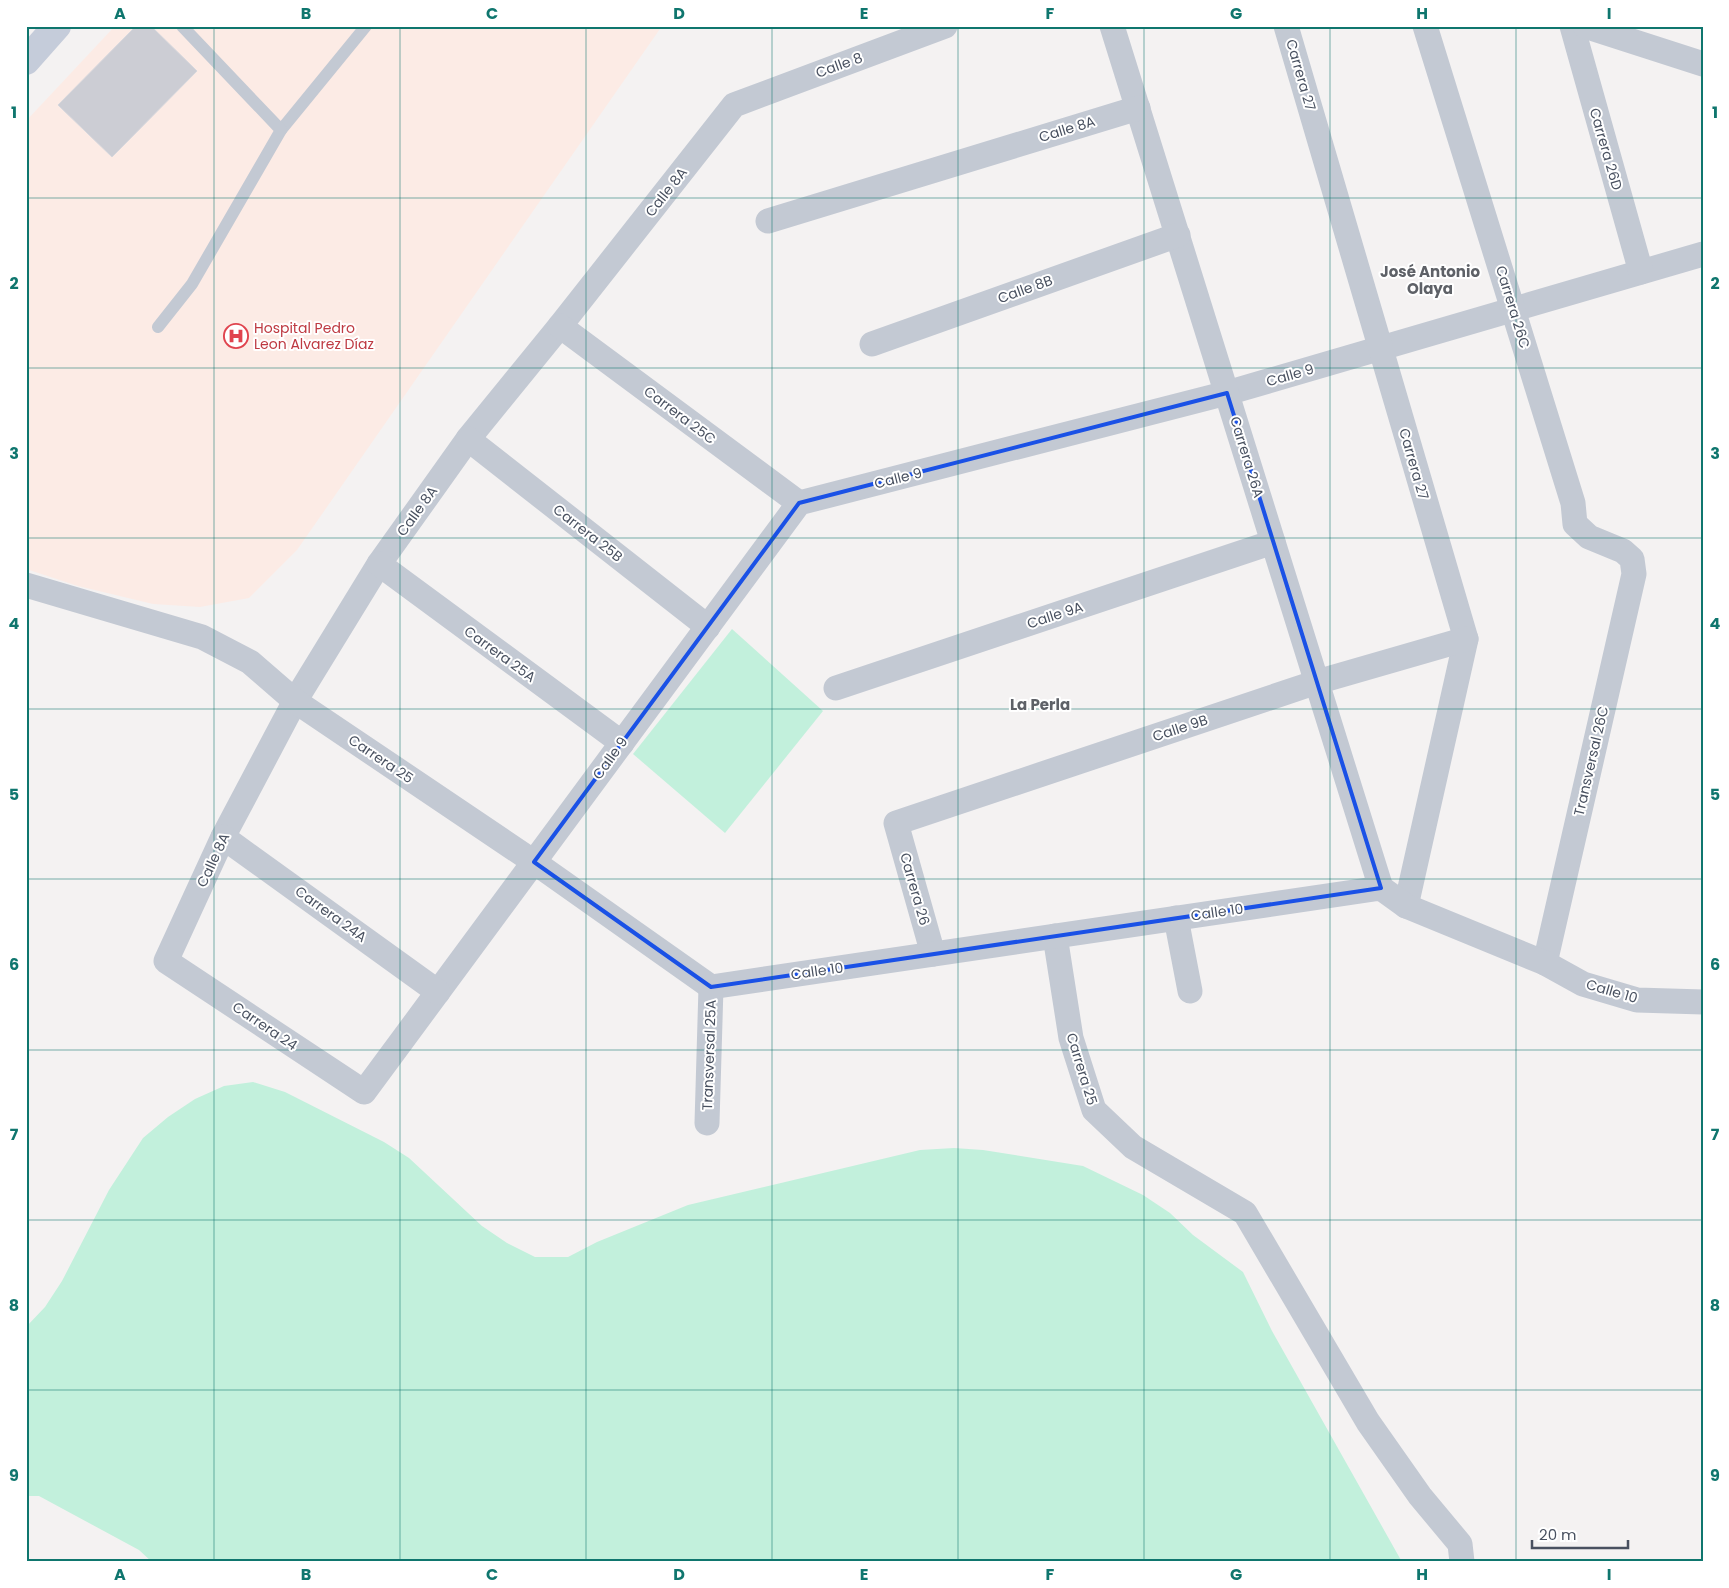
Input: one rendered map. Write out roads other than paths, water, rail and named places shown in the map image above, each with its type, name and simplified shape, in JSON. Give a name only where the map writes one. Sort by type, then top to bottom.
[{"type":"main road","points":[[26,61],[57,26]]},
{"type":"street","name":"Calle 8","points":[[734,105],[944,26]]},
{"type":"street","name":"Carrera 26A","points":[[1112,26],[1381,888]]},
{"type":"street","name":"Carrera 27","points":[[1286,26],[1466,639],[1406,906]]},
{"type":"street","name":"Carrera 26C","points":[[1425,26],[1573,503],[1575,524],[1589,537],[1623,551],[1632,559]]},
{"type":"street","name":"Carrera 26D","points":[[1572,26],[1641,272]]},
{"type":"street","points":[[1585,26],[1703,64]]},
{"type":"street","name":"Calle 8A","points":[[166,961],[223,837],[295,701],[379,564],[468,440],[734,105]]},
{"type":"street","name":"Calle 8A","points":[[768,221],[1138,108]]},
{"type":"street","name":"Calle 8B","points":[[872,344],[1178,235]]},
{"type":"street","name":"Calle 9","points":[[364,1092],[799,503],[1227,393],[1703,254]]},
{"type":"street","name":"Carrera 25C","points":[[560,326],[799,503]]},
{"type":"street","name":"Carrera 25B","points":[[468,440],[708,626]]},
{"type":"street","name":"Calle 9A","points":[[836,688],[1273,542]]},
{"type":"street","name":"Transversal 26C","points":[[1545,963],[1634,574],[1632,559]]},
{"type":"street","name":"Carrera 25A","points":[[379,564],[622,743]]},
{"type":"street","name":"Carrera 25","points":[[26,585],[202,637],[250,662],[295,701],[534,862],[711,987]]},
{"type":"street","name":"Calle 9B","points":[[896,823],[1317,682],[1466,639]]},
{"type":"street","name":"Carrera 26","points":[[896,823],[933,954]]},
{"type":"street","name":"Carrera 24A","points":[[223,837],[438,992]]},
{"type":"street","name":"Calle 10","points":[[711,987],[1381,888],[1406,906],[1545,963],[1583,984],[1637,1000],[1703,1002]]},
{"type":"street","points":[[1176,918],[1190,990]]},
{"type":"street","name":"Carrera 25","points":[[1055,936],[1071,1038],[1094,1110],[1133,1147],[1245,1213],[1368,1422],[1420,1496],[1460,1544],[1462,1562]]},
{"type":"street","name":"Carrera 24","points":[[166,961],[364,1092]]},
{"type":"street","name":"Transversal 25A","points":[[707,1123],[711,987]]},
{"type":"lane","points":[[182,26],[281,130]]},
{"type":"lane","points":[[158,327],[192,284],[281,130],[366,26]]},
{"type":"place","name":"Hospital Pedro Leon Alvarez Díaz","points":[[236,336]]},
{"type":"district","name":"José Antonio Olaya","points":[[1430,280]]},
{"type":"district","name":"La Perla","points":[[1040,705]]}]
